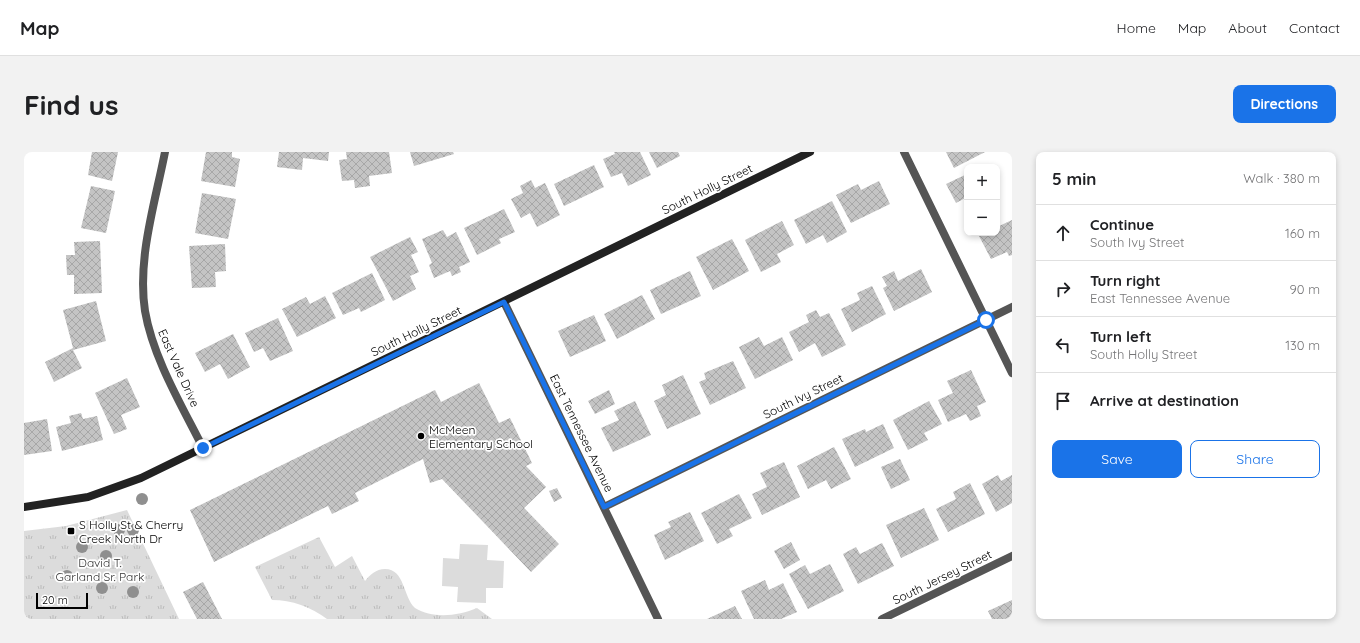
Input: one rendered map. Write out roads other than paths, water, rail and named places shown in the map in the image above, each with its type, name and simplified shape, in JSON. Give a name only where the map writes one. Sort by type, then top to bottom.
[{"type":"main road","name":"South Holly Street","points":[[24,506],[68,501],[109,490],[141,478],[810,152]]},
{"type":"street","name":"East Vale Drive","points":[[165,152],[145,261],[143,279],[145,312],[158,354],[203,448]]},
{"type":"street","points":[[904,152],[1012,373]]},
{"type":"street","name":"East Tennessee Avenue","points":[[504,302],[658,619]]},
{"type":"street","name":"South Ivy Street","points":[[604,507],[1012,307]]},
{"type":"street","name":"South Jersey Street","points":[[882,619],[1012,556]]},
{"type":"place","name":"McMeen Elementary School","points":[[421,436]]},
{"type":"place","name":"S Holly St & Cherry Creek North Dr","points":[[71,531]]},
{"type":"park label","name":"David T. Garland Sr. Park","points":[[100,569]]}]
